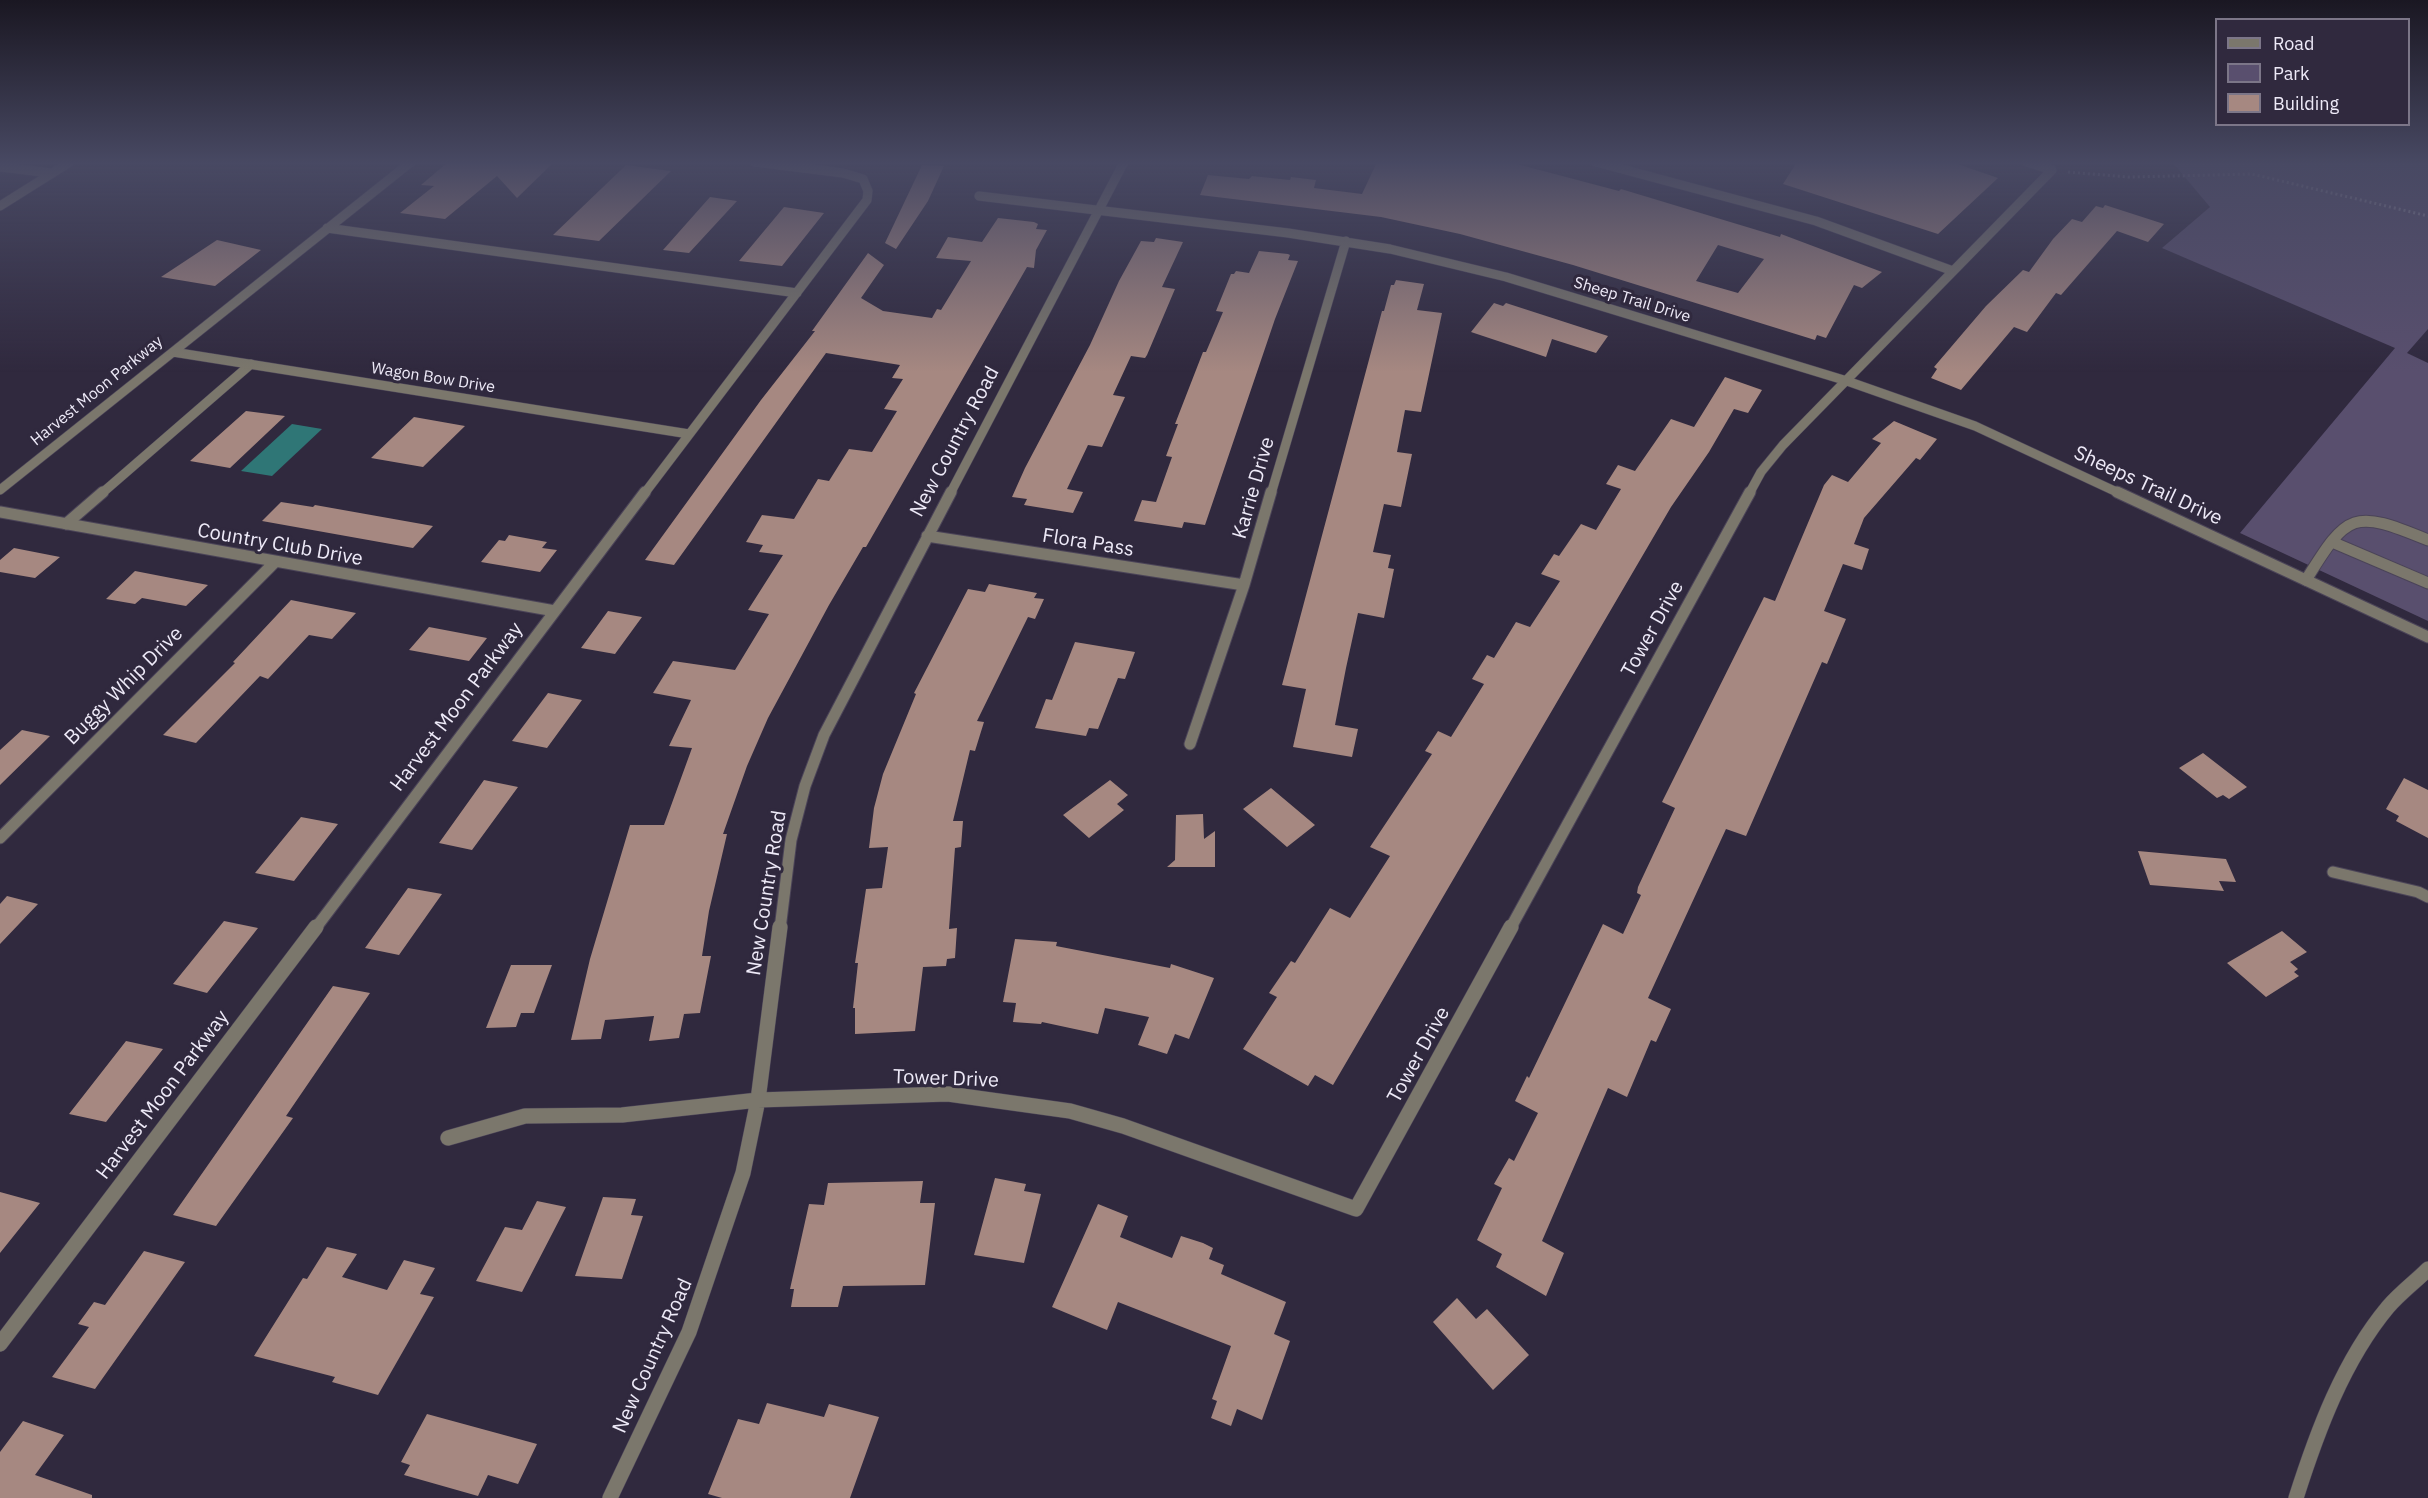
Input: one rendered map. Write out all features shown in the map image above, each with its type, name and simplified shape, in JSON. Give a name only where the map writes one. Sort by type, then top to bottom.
[{"type":"street","name":"Harvest Moon Parkway","points":[[0,490],[322,232]]},
{"type":"street","points":[[355,232],[797,293]]},
{"type":"street","name":"Harvest Moon Parkway","points":[[0,1344],[843,232]]},
{"type":"street","name":"New Country Road","points":[[609,1498],[689,1332],[743,1173],[758,1100],[791,840],[805,786],[824,735],[1087,232]]},
{"type":"street","name":"Sheep Trail Drive","points":[[1274,232],[1346,241],[1506,277],[1847,381]]},
{"type":"street","points":[[1846,232],[1953,271]]},
{"type":"street","name":"Tower Drive","points":[[448,1137],[525,1116],[622,1115],[758,1100],[948,1094],[1070,1111],[1123,1126],[1356,1209],[1761,472],[1783,445],[1991,232]]},
{"type":"street","name":"Karrie Drive","points":[[1190,744],[1244,585],[1346,241]]},
{"type":"street","name":"Wagon Bow Drive","points":[[173,352],[689,434]]},
{"type":"street","points":[[66,524],[251,364]]},
{"type":"street","name":"Sheeps Trail Drive","points":[[1847,381],[1975,426],[2428,637]]},
{"type":"street","name":"Country Club Drive","points":[[0,512],[555,611]]},
{"type":"street","points":[[2306,580],[2340,529],[2354,521],[2393,526],[2428,540]]},
{"type":"street","name":"Flora Pass","points":[[927,536],[1244,585]]},
{"type":"street","points":[[2332,542],[2428,583]]},
{"type":"street","name":"Buggy Whip Drive","points":[[0,838],[275,562]]},
{"type":"street","points":[[2333,872],[2418,892],[2428,897]]},
{"type":"street","points":[[2296,1498],[2308,1457],[2345,1377],[2382,1314],[2428,1269]]},
{"type":"green space","points":[[2181,232],[2428,232],[2428,329],[2407,353],[2428,363],[2428,621],[2240,533],[2395,348],[2162,248]]},
{"type":"shaded area","points":[[292,424],[322,429],[272,476],[241,471]]},
{"type":"building","points":[[556,232],[608,232],[599,241],[553,235]]},
{"type":"building","points":[[679,232],[708,232],[689,253],[663,250]]},
{"type":"building","points":[[763,232],[809,232],[782,266],[739,261]]},
{"type":"building","points":[[890,232],[907,232],[896,249],[885,243]]},
{"type":"building","points":[[989,232],[1046,232],[1036,250],[1034,268],[1027,267],[866,547],[863,547],[829,605],[768,718],[747,766],[723,834],[727,834],[709,911],[702,956],[711,956],[700,1013],[684,1014],[679,1038],[649,1041],[654,1016],[605,1020],[601,1039],[571,1040],[590,959],[630,825],[664,825],[692,748],[669,746],[691,700],[653,693],[673,661],[735,670],[769,614],[748,610],[783,555],[759,552],[763,545],[746,542],[762,515],[794,519],[818,479],[829,481],[849,449],[872,452],[897,411],[884,409],[903,379],[892,378],[900,365],[826,353],[674,565],[645,560],[761,400],[815,331],[812,331],[868,253],[884,265],[861,298],[883,311],[932,318],[937,309],[941,310],[971,261],[936,258],[948,237],[982,242]]},
{"type":"building","points":[[1450,232],[1763,232],[1780,237],[1781,234],[1882,272],[1862,288],[1854,285],[1826,338],[1817,335],[1815,340],[1573,265]],"holes":[[[1718,245],[1764,259],[1738,293],[1696,281]]]},
{"type":"building","points":[[2060,232],[2116,232],[2061,295],[2056,293],[2027,332],[2014,327],[1961,390],[1931,378],[1937,369],[1934,367],[1986,306],[2023,270],[2029,272]]},
{"type":"building","points":[[2120,232],[2157,232],[2148,242]]},
{"type":"building","points":[[1156,238],[1183,242],[1162,287],[1175,289],[1147,355],[1145,358],[1131,356],[1113,395],[1125,397],[1102,447],[1088,445],[1067,489],[1083,492],[1073,513],[1024,505],[1027,499],[1012,497],[1025,468],[1090,345],[1119,281],[1141,241],[1154,242]]},
{"type":"building","points":[[217,240],[261,250],[215,286],[161,277]]},
{"type":"building","points":[[1259,251],[1288,254],[1290,255],[1288,260],[1298,261],[1275,319],[1205,525],[1184,522],[1182,528],[1134,521],[1142,500],[1156,502],[1172,457],[1166,456],[1178,424],[1175,424],[1203,352],[1206,352],[1223,312],[1216,311],[1231,274],[1236,271],[1249,273]]},
{"type":"building","points":[[1396,280],[1424,284],[1417,310],[1442,313],[1421,412],[1405,410],[1397,452],[1412,454],[1401,507],[1384,504],[1373,552],[1391,555],[1388,568],[1394,569],[1384,618],[1358,613],[1346,668],[1335,725],[1358,729],[1352,757],[1293,747],[1306,689],[1282,685],[1382,311],[1384,311],[1391,285],[1394,285]]},
{"type":"building","points":[[1494,303],[1503,306],[1506,303],[1608,336],[1596,353],[1552,339],[1546,357],[1471,332]]},
{"type":"building","points":[[1725,377],[1762,390],[1748,413],[1734,409],[1709,452],[1671,507],[1333,1085],[1315,1075],[1308,1086],[1243,1049],[1277,997],[1269,993],[1291,961],[1295,963],[1330,908],[1350,918],[1390,856],[1370,847],[1432,754],[1425,751],[1438,731],[1451,737],[1484,684],[1472,679],[1487,655],[1494,658],[1516,622],[1530,627],[1560,581],[1541,574],[1554,554],[1559,556],[1581,524],[1596,530],[1621,489],[1606,484],[1618,465],[1635,471],[1671,419],[1694,427]]},
{"type":"building","points":[[246,411],[285,416],[230,468],[190,461]]},
{"type":"building","points":[[414,417],[465,426],[423,467],[371,458]]},
{"type":"building","points":[[1894,421],[1937,439],[1920,460],[1916,458],[1864,518],[1854,544],[1869,549],[1862,570],[1843,564],[1824,611],[1846,619],[1827,664],[1822,662],[1746,836],[1726,829],[1648,998],[1671,1009],[1656,1042],[1651,1040],[1627,1097],[1608,1088],[1542,1241],[1564,1253],[1546,1296],[1496,1267],[1502,1254],[1477,1240],[1502,1188],[1494,1184],[1509,1158],[1514,1161],[1538,1113],[1515,1101],[1527,1076],[1529,1078],[1603,924],[1623,934],[1641,895],[1637,893],[1638,887],[1675,808],[1662,802],[1764,597],[1775,601],[1824,485],[1832,475],[1848,482],[1881,443],[1872,439]]},
{"type":"building","points":[[281,502],[313,507],[315,505],[433,526],[413,548],[262,521]]},
{"type":"building","points":[[509,535],[547,542],[542,548],[557,550],[540,572],[481,562],[499,540],[505,541]]},
{"type":"building","points":[[14,548],[60,557],[35,578],[0,572],[0,560]]},
{"type":"building","points":[[135,571],[208,585],[186,606],[142,598],[135,604],[106,599]]},
{"type":"building","points":[[989,584],[1037,593],[1034,598],[1044,599],[1035,619],[1028,617],[977,721],[984,722],[975,751],[970,750],[953,821],[963,821],[961,847],[955,848],[949,929],[957,928],[955,958],[947,959],[946,966],[923,967],[915,1031],[855,1034],[855,1008],[853,1008],[858,963],[855,963],[866,889],[882,888],[888,847],[869,848],[874,808],[883,774],[916,694],[914,693],[968,589],[985,592]]},
{"type":"building","points":[[291,600],[356,613],[332,639],[309,635],[268,679],[260,676],[196,743],[163,735],[235,663],[233,662]]},
{"type":"building","points":[[608,611],[642,617],[615,654],[581,648]]},
{"type":"building","points":[[429,627],[487,638],[469,661],[409,650]]},
{"type":"building","points":[[1075,642],[1135,652],[1125,679],[1118,678],[1098,729],[1089,728],[1086,736],[1035,728],[1046,699],[1052,700]]},
{"type":"building","points":[[548,693],[582,700],[547,748],[512,741]]},
{"type":"building","points":[[22,730],[50,736],[0,785],[0,750]]},
{"type":"building","points":[[2203,753],[2247,787],[2229,799],[2223,795],[2217,798],[2179,768]]},
{"type":"building","points":[[2404,778],[2428,790],[2428,838],[2396,821],[2399,816],[2386,809]]},
{"type":"building","points":[[484,780],[518,787],[472,850],[439,843]]},
{"type":"building","points":[[1110,780],[1128,795],[1117,804],[1124,810],[1089,838],[1063,815]]},
{"type":"building","points":[[1271,788],[1315,825],[1287,847],[1243,809]]},
{"type":"building","points":[[1203,814],[1204,839],[1215,831],[1215,867],[1167,867],[1175,860],[1176,815]]},
{"type":"building","points":[[301,817],[338,824],[294,881],[255,873]]},
{"type":"building","points":[[2138,851],[2226,859],[2236,882],[2219,881],[2224,891],[2150,885]]},
{"type":"building","points":[[408,888],[442,894],[399,955],[365,948]]},
{"type":"building","points":[[7,896],[38,904],[0,944],[0,904]]},
{"type":"building","points":[[224,921],[258,928],[207,993],[173,984]]},
{"type":"building","points":[[2282,931],[2307,952],[2290,962],[2298,969],[2294,972],[2299,976],[2266,997],[2227,963]]},
{"type":"building","points":[[1015,939],[1057,942],[1056,946],[1170,968],[1171,964],[1214,978],[1189,1039],[1175,1034],[1167,1054],[1138,1045],[1149,1017],[1105,1008],[1098,1034],[1042,1022],[1041,1024],[1013,1022],[1016,1003],[1003,1002]]},
{"type":"building","points":[[511,965],[552,965],[534,1013],[521,1013],[516,1027],[486,1028]]},
{"type":"building","points":[[333,986],[370,993],[286,1116],[293,1118],[216,1226],[173,1215]]},
{"type":"building","points":[[126,1041],[163,1049],[106,1122],[69,1114]]},
{"type":"building","points":[[995,1178],[1026,1184],[1024,1191],[1041,1194],[1024,1263],[974,1255]]},
{"type":"building","points":[[923,1181],[920,1203],[935,1203],[925,1285],[843,1286],[838,1307],[791,1307],[794,1289],[790,1289],[809,1204],[824,1205],[828,1183]]},
{"type":"building","points":[[0,1192],[40,1203],[0,1253]]},
{"type":"building","points":[[603,1197],[636,1199],[631,1215],[643,1216],[622,1279],[575,1276]]},
{"type":"building","points":[[537,1201],[566,1207],[522,1292],[476,1281],[505,1227],[522,1230]]},
{"type":"building","points":[[1098,1204],[1128,1216],[1120,1237],[1172,1258],[1181,1236],[1203,1243],[1213,1248],[1209,1259],[1224,1265],[1221,1274],[1286,1302],[1274,1334],[1290,1341],[1262,1420],[1237,1409],[1231,1426],[1211,1418],[1217,1401],[1212,1399],[1231,1346],[1118,1302],[1107,1330],[1052,1307]]},
{"type":"building","points":[[327,1247],[357,1254],[342,1277],[387,1290],[404,1260],[435,1268],[420,1294],[434,1297],[378,1395],[332,1382],[335,1377],[254,1356],[303,1278],[307,1279]]},
{"type":"building","points":[[144,1251],[185,1262],[95,1389],[52,1377],[89,1327],[78,1324],[94,1302],[105,1305]]},
{"type":"building","points":[[1457,1298],[1476,1319],[1487,1309],[1529,1355],[1493,1390],[1433,1322]]},
{"type":"building","points":[[767,1403],[824,1417],[829,1404],[879,1417],[850,1498],[722,1498],[708,1494],[738,1419],[759,1424]]},
{"type":"building","points":[[427,1414],[537,1444],[518,1484],[488,1475],[478,1496],[404,1475],[410,1465],[401,1462]]},
{"type":"building","points":[[23,1421],[64,1435],[35,1475],[92,1495],[92,1498],[0,1498],[0,1452]]}]
